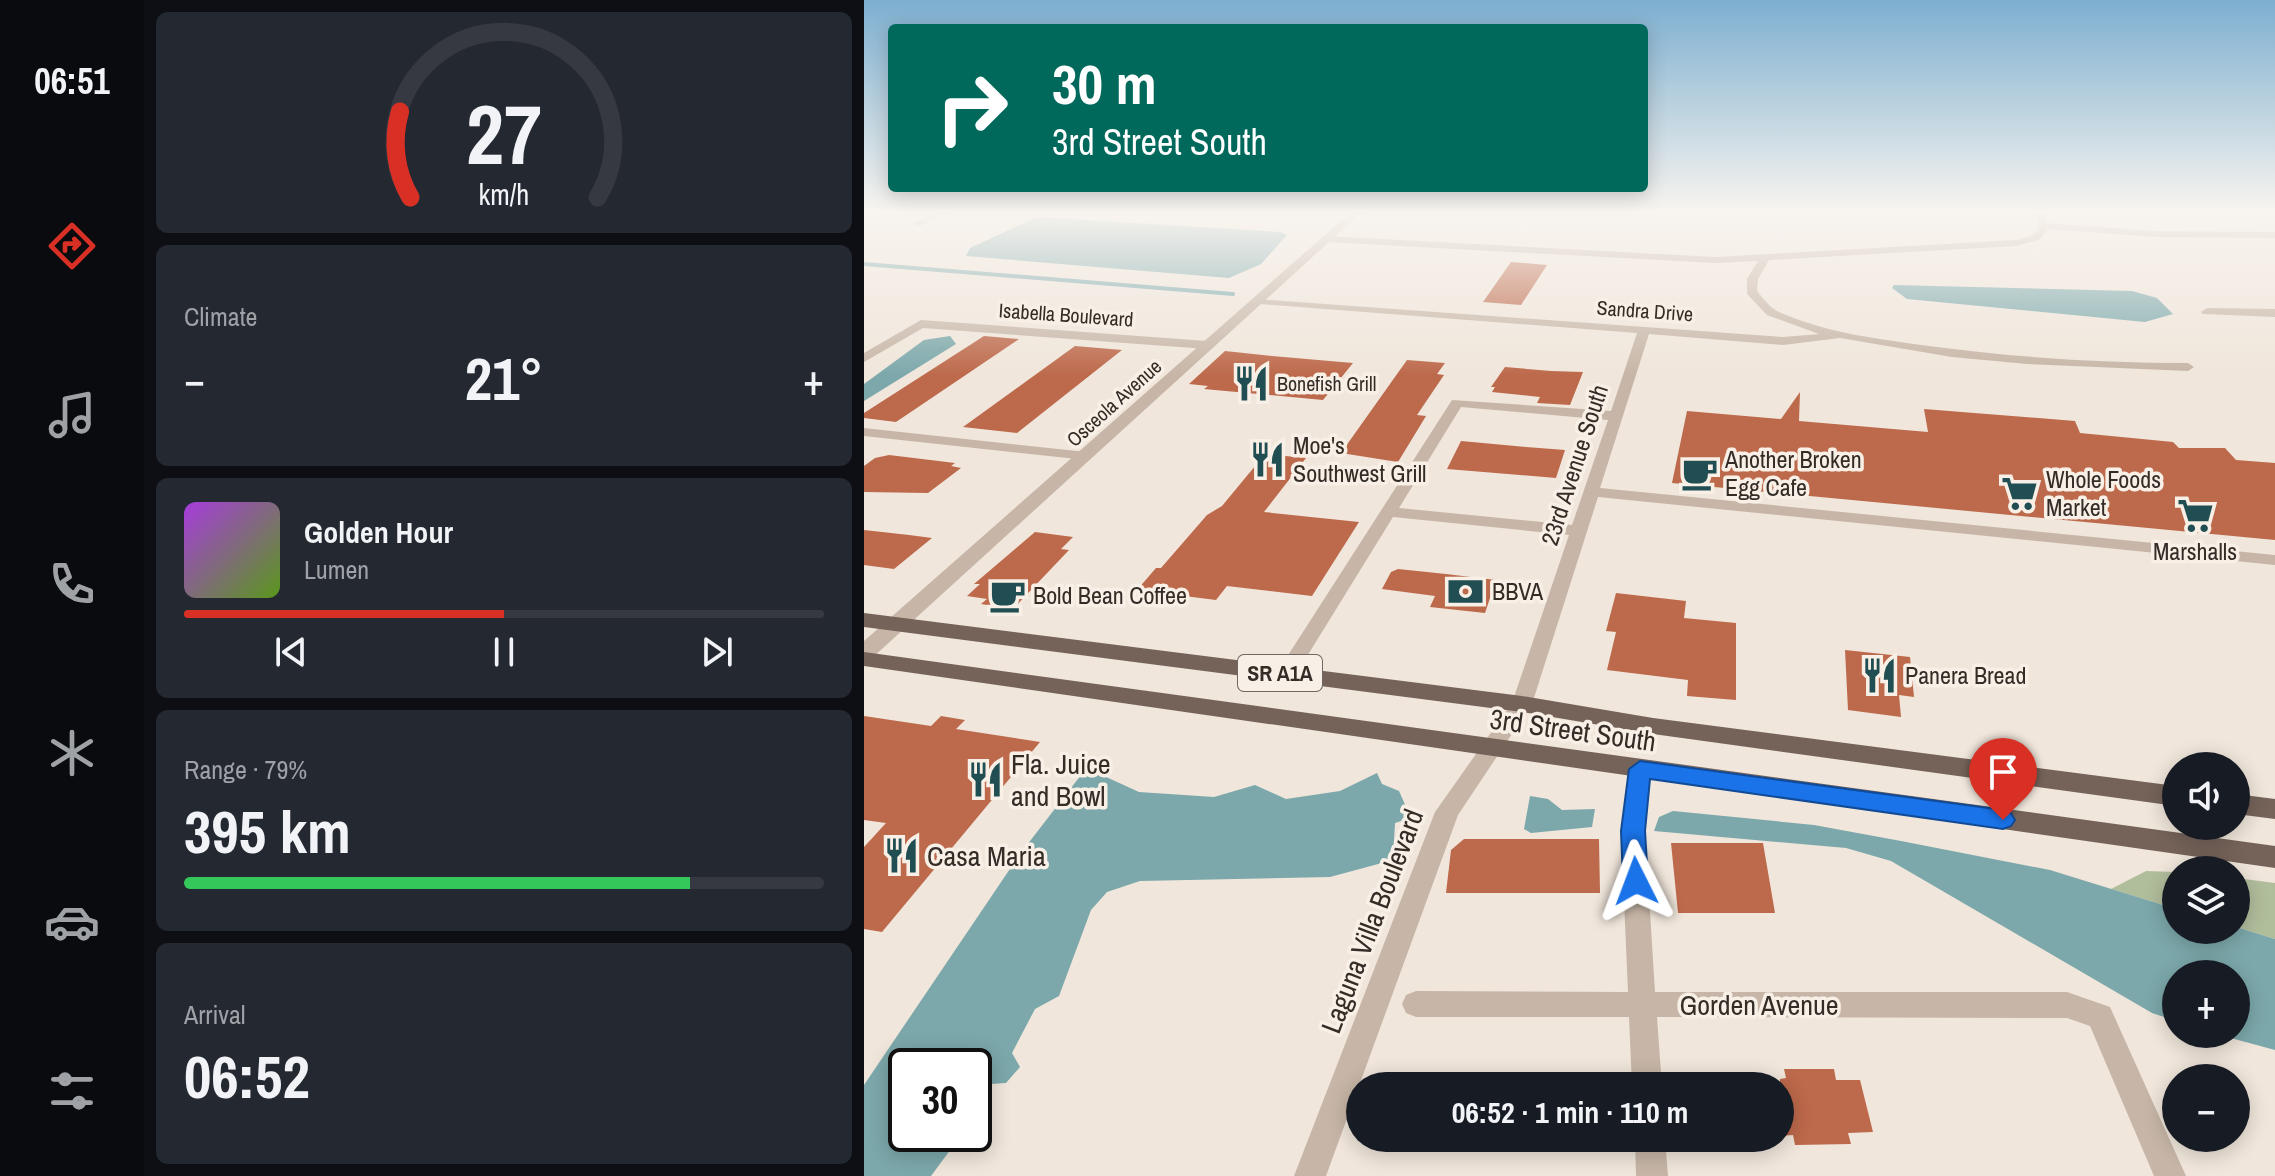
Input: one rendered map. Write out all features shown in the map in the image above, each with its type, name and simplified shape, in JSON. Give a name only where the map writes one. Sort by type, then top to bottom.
[{"type":"main road","name":"3rd Street South","points":[[864,620],[1522,704],[1644,725],[2162,794]]},
{"type":"main road","name":"3rd Street South","points":[[864,656],[1491,749],[2275,857]]},
{"type":"main road","points":[[2250,806],[2275,809]]},
{"type":"street","name":"Osceola Avenue","points":[[864,656],[1296,267]]},
{"type":"street","name":"Sandra Drive","points":[[1760,267],[1753,279],[1751,293],[1756,300],[1779,314],[1836,336],[1968,355],[2117,366],[2188,367]]},
{"type":"street","name":"Sandra Drive","points":[[1259,301],[1783,341],[1836,336]]},
{"type":"street","points":[[2207,312],[2275,313]]},
{"type":"street","name":"Isabella Boulevard","points":[[864,358],[921,324],[1207,345]]},
{"type":"street","name":"23rd Avenue South","points":[[1522,704],[1644,331]]},
{"type":"street","points":[[1286,674],[1457,403],[1616,416]]},
{"type":"street","points":[[864,432],[1086,456]]},
{"type":"street","points":[[1591,492],[2275,560]]},
{"type":"street","points":[[1389,512],[1578,531]]},
{"type":"street","name":"Laguna Villa Boulevard","points":[[1310,1176],[1447,812],[1522,704]]},
{"type":"street","points":[[1640,769],[1633,831],[1646,1072]]},
{"type":"street","name":"Gorden Avenue","points":[[1416,1004],[2067,1005],[2100,1016],[2170,1176]]},
{"type":"street","points":[[1651,1152],[1652,1176]]},
{"type":"green space","points":[[2146,871],[2162,872],[2162,905],[2111,889]]},
{"type":"green space","points":[[2250,880],[2275,883],[2275,939],[2250,931]]},
{"type":"water","points":[[1096,267],[1254,267],[1229,278]]},
{"type":"water","points":[[1894,285],[2132,291],[2157,298],[2173,314],[2145,322],[1907,299],[1892,288]]},
{"type":"water","points":[[950,336],[956,344],[864,401],[864,384],[924,340]]},
{"type":"water","points":[[1093,771],[1139,792],[1214,797],[1255,785],[1286,799],[1340,791],[1377,773],[1382,784],[1399,791],[1411,818],[1395,823],[1393,860],[1330,877],[1140,881],[1107,892],[1091,910],[1059,996],[1035,1009],[1012,1053],[1020,1067],[1006,1083],[992,1084],[992,1048],[889,1048],[1020,854],[1081,775]]},
{"type":"water","points":[[1530,796],[1548,799],[1562,810],[1595,809],[1592,827],[1531,833],[1524,829]]},
{"type":"water","points":[[1673,811],[1814,825],[2050,870],[2162,905],[2162,944],[2250,944],[2250,931],[2275,939],[2275,1050],[2250,1043],[2250,960],[2162,960],[2162,1016],[1891,861],[1846,848],[1654,831],[1659,817]]},
{"type":"water","points":[[888,1049],[888,1152],[949,1152],[931,1176],[864,1176],[864,1085]]},
{"type":"building","points":[[1508,267],[1546,267],[1521,305],[1483,302]]},
{"type":"building","points":[[984,336],[1019,339],[896,422],[864,418],[864,413]]},
{"type":"building","points":[[1075,346],[1122,350],[1017,433],[963,427]]},
{"type":"building","points":[[1225,351],[1353,363],[1323,400],[1204,389],[1208,386],[1189,384]]},
{"type":"building","points":[[1407,360],[1445,363],[1437,374],[1444,375],[1417,415],[1426,416],[1398,462],[1341,453]]},
{"type":"building","points":[[1505,367],[1583,372],[1570,405],[1537,403],[1540,397],[1492,392],[1495,387],[1491,387]]},
{"type":"building","points":[[1800,392],[1799,421],[1928,432],[1924,409],[2075,421],[2080,433],[2173,442],[2179,448],[2225,448],[2236,460],[2275,463],[2275,540],[1672,483],[1687,411],[1781,419]]},
{"type":"building","points":[[1461,441],[1565,450],[1556,478],[1447,469]]},
{"type":"building","points":[[1265,454],[1306,458],[1264,512],[1359,522],[1312,596],[1227,586],[1216,600],[1137,590],[1156,568],[1161,568],[1207,515],[1222,506]]},
{"type":"building","points":[[889,455],[955,463],[951,466],[961,468],[928,493],[864,492],[864,466],[875,458]]},
{"type":"building","points":[[864,530],[932,538],[894,569],[864,565]]},
{"type":"building","points":[[1035,532],[1073,537],[1061,549],[1069,550],[1013,609],[981,604],[987,599],[967,596],[980,584],[974,584]]},
{"type":"building","points":[[1398,569],[1496,580],[1485,613],[1430,607],[1435,596],[1382,589],[1391,572]]},
{"type":"building","points":[[1616,593],[1686,601],[1684,618],[1736,623],[1736,700],[1687,696],[1688,680],[1607,670],[1616,632],[1606,631]]},
{"type":"building","name":"Panera Bread","points":[[1845,650],[1910,657],[1914,697],[1899,695],[1901,717],[1848,710]]},
{"type":"building","points":[[864,716],[931,726],[941,716],[965,720],[956,729],[1040,742],[882,932],[864,929],[864,847],[886,823],[864,820]]},
{"type":"building","points":[[1464,839],[1599,839],[1600,893],[1446,893],[1451,850]]},
{"type":"building","points":[[1671,843],[1763,843],[1775,913],[1678,913]]},
{"type":"building","points":[[1784,1069],[1834,1069],[1836,1080],[1860,1080],[1873,1132],[1848,1133],[1851,1144],[1795,1145],[1794,1072],[1785,1072]]},
{"type":"waterway","points":[[899,267],[1233,294]]},
{"type":"place","name":"Bonefish Grill","points":[[1251,384]]},
{"type":"place","name":"Moe's Southwest Grill","points":[[1267,460]]},
{"type":"place","name":"Another Broken Egg Cafe","points":[[1699,474]]},
{"type":"place","name":"Whole Foods Market","points":[[2020,494]]},
{"type":"place","name":"Marshalls","points":[[2195,515]]},
{"type":"place","name":"BBVA","points":[[1466,592]]},
{"type":"place","name":"Bold Bean Coffee","points":[[1007,596]]},
{"type":"place","name":"Panera Bread","points":[[1879,676]]},
{"type":"place","name":"Fla. Juice and Bowl","points":[[985,780]]},
{"type":"place","name":"Casa Maria","points":[[901,856]]},
{"type":"route","points":[[1636,881],[1633,831],[1640,769],[2003,820]]}]
